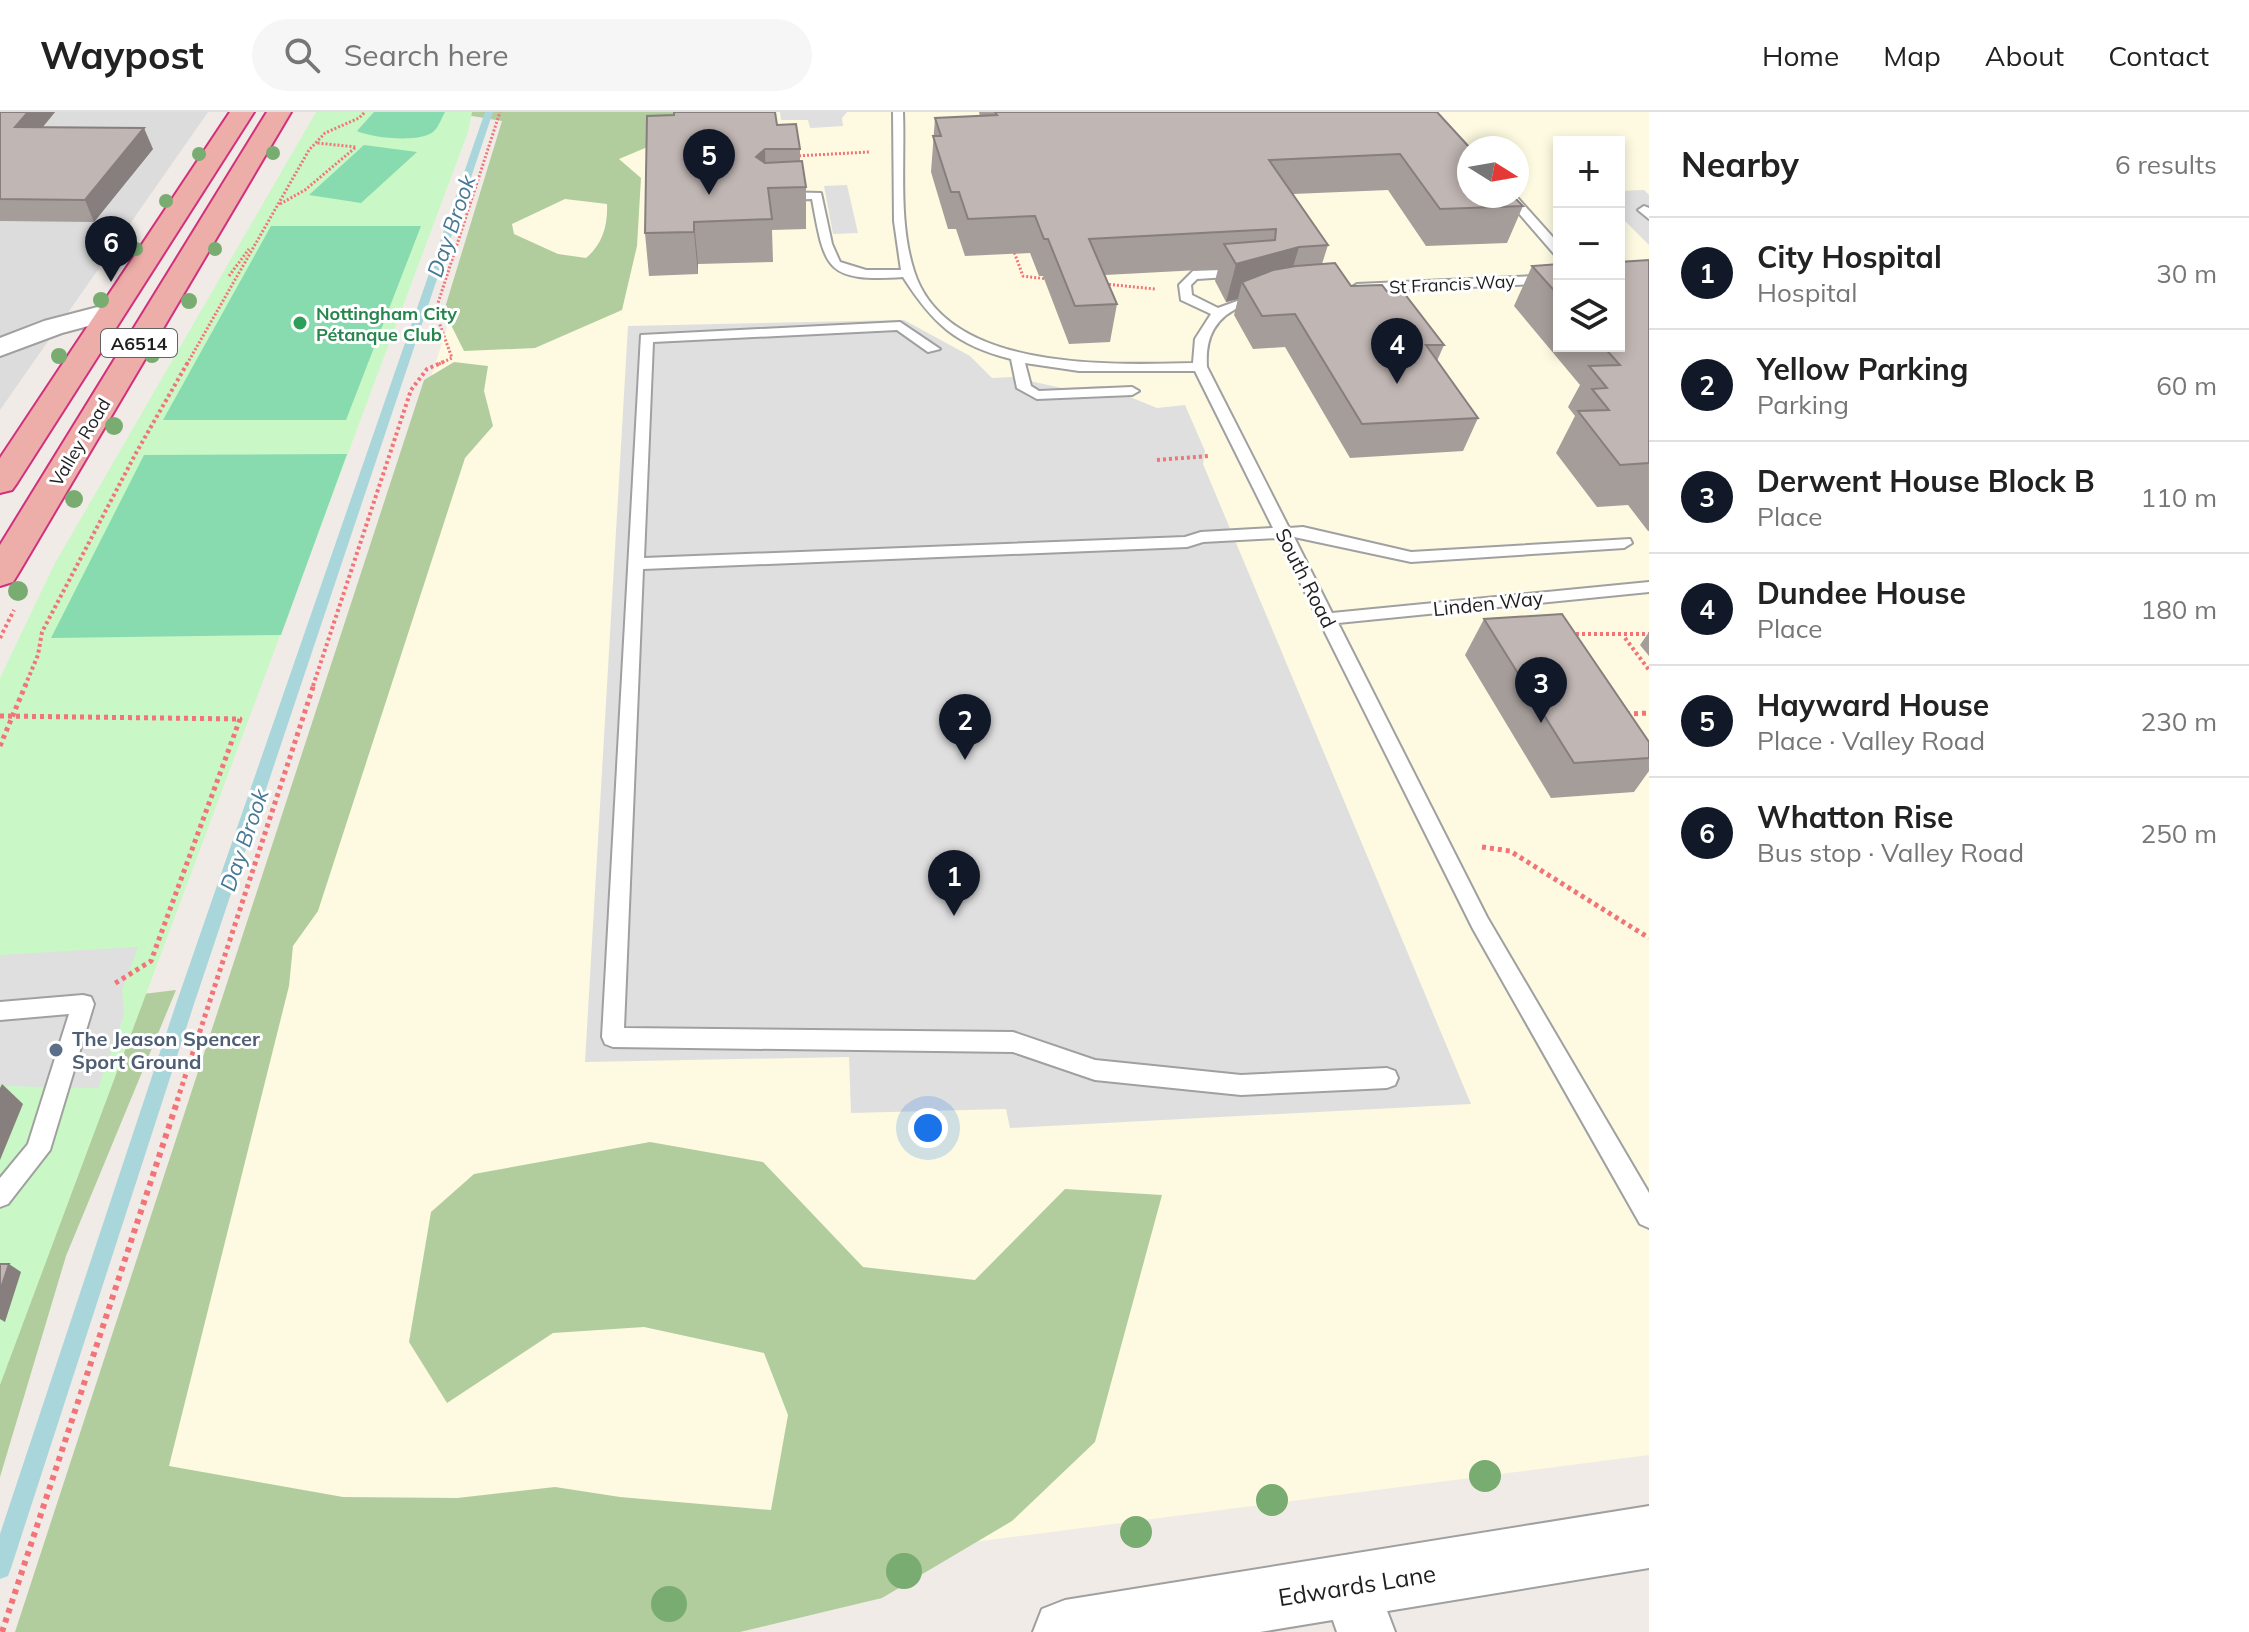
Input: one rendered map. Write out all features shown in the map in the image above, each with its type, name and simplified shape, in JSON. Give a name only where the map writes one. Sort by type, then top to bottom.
[{"type":"highway","name":"A6514","points":[[0,483],[242,112]]},
{"type":"highway","name":"Valley Road","points":[[0,574],[279,112]]},
{"type":"highway","points":[[113,311],[160,309]]},
{"type":"street","points":[[0,348],[53,327],[113,311]]},
{"type":"street","name":"Edwards Lane","points":[[1065,1632],[1358,1609],[1649,1537]]},
{"type":"lane","points":[[898,112],[908,273],[927,305],[945,324],[964,336],[1042,362],[1103,369],[1200,367],[1197,347],[1205,327],[1218,313],[1254,298],[1277,293]]},
{"type":"lane","points":[[766,197],[817,195],[830,257],[840,267],[873,274],[908,273]]},
{"type":"lane","points":[[1520,208],[1553,245]]},
{"type":"lane","points":[[1218,313],[1199,305],[1183,292],[1193,275],[1260,271]]},
{"type":"lane","name":"St Francis Way","points":[[1348,288],[1382,293],[1553,279]]},
{"type":"lane","points":[[933,349],[900,326],[646,338],[613,1037],[1013,1042],[1095,1070],[1241,1085],[1387,1078]]},
{"type":"lane","points":[[1017,356],[1024,388],[1037,395],[1132,391]]},
{"type":"lane","points":[[1042,362],[1050,394]]},
{"type":"lane","name":"South Road","points":[[1200,367],[1480,923],[1649,1216]]},
{"type":"lane","points":[[636,564],[1187,542],[1206,550],[1286,538],[1303,532],[1411,557],[1624,543]]},
{"type":"lane","name":"Linden Way","points":[[1326,619],[1649,587]]},
{"type":"lane","points":[[0,1011],[83,1004],[38,1150],[0,1196]]},
{"type":"path","points":[[0,746],[38,655],[42,632],[144,440],[309,150],[325,133],[338,130],[365,112]]},
{"type":"path","points":[[2,1632],[411,390],[427,369],[452,358],[439,322],[438,303],[500,112]]},
{"type":"path","points":[[279,205],[305,190],[356,147],[316,143]]},
{"type":"path","points":[[790,156],[900,151]]},
{"type":"path","points":[[1009,237],[1023,276],[1052,279]]},
{"type":"path","points":[[1096,283],[1183,292]]},
{"type":"path","points":[[1157,460],[1243,453]]},
{"type":"path","points":[[1570,634],[1601,633],[1625,637],[1649,634]]},
{"type":"path","points":[[1625,637],[1649,670]]},
{"type":"path","points":[[1615,715],[1649,713]]},
{"type":"path","points":[[0,716],[240,719],[151,961],[83,1004]]},
{"type":"path","points":[[1438,841],[1510,851],[1649,938]]},
{"type":"shaded area","points":[[0,112],[208,112],[0,410]]},
{"type":"shaded area","points":[[516,112],[1649,112],[1649,1455],[275,1632],[29,1632]]},
{"type":"shaded area","points":[[780,112],[847,112],[842,118],[843,126],[810,128],[808,120],[781,120]]},
{"type":"shaded area","points":[[847,185],[858,233],[833,234],[824,186]]},
{"type":"shaded area","points":[[1644,190],[1649,195],[1649,245],[1625,221],[1625,191]]},
{"type":"shaded area","points":[[904,320],[970,356],[992,378],[1012,377],[1062,388],[1103,386],[1157,408],[1185,405],[1205,451],[1203,464],[1471,1104],[1010,1128],[1006,1109],[851,1113],[849,1057],[585,1062],[628,326]]},
{"type":"shaded area","name":"The Jeason Spencer Sport Ground","points":[[138,947],[122,990],[124,1015],[98,1088],[0,1086],[0,955]]},
{"type":"green space","points":[[316,112],[472,112],[468,132],[0,1385],[0,678],[54,565]]},
{"type":"green space","points":[[374,112],[445,112],[429,134],[397,138],[357,131]]},
{"type":"green space","points":[[448,112],[682,112],[657,143],[619,159],[641,178],[637,246],[622,310],[535,348],[464,351],[444,311],[502,121]],"holes":[[[565,199],[607,204],[603,234],[586,258],[558,254],[514,234],[512,224]]]},
{"type":"green space","points":[[364,145],[417,152],[361,203],[309,195]]},
{"type":"green space","name":"Nottingham City Pétanque Club","points":[[271,226],[421,226],[346,420],[163,420]]},
{"type":"green space","points":[[454,362],[488,366],[484,391],[493,426],[465,458],[318,911],[293,946],[289,986],[169,1466],[343,1497],[457,1498],[555,1487],[620,1497],[771,1510],[788,1415],[764,1353],[644,1327],[553,1333],[447,1403],[409,1342],[431,1212],[474,1174],[650,1142],[763,1162],[863,1267],[975,1280],[1065,1189],[1162,1195],[1095,1442],[1012,1521],[882,1598],[740,1632],[15,1632],[424,380]]},
{"type":"green space","points":[[347,454],[281,635],[51,638],[144,455]]},
{"type":"green space","points":[[176,990],[66,1256],[0,1477],[0,1244],[143,994]]},
{"type":"building","points":[[0,112],[28,112],[15,127],[144,128],[85,200],[0,199]]},
{"type":"building","points":[[674,112],[775,112],[777,125],[796,124],[800,149],[765,149],[756,157],[765,163],[802,161],[806,187],[768,188],[772,219],[694,222],[694,232],[645,233],[647,116],[674,115]]},
{"type":"building","points":[[995,112],[1437,112],[1459,136],[1457,208],[1468,208],[1440,209],[1400,154],[1269,160],[1328,245],[1299,247],[1236,264],[1224,244],[1275,240],[1276,229],[1089,239],[1117,304],[1075,306],[1048,239],[1044,239],[1035,216],[968,219],[959,192],[951,192],[933,136],[941,136],[935,118],[997,115]]},
{"type":"building","points":[[1649,260],[1649,463],[1620,465],[1578,411],[1609,410],[1592,389],[1607,388],[1589,366],[1620,365],[1608,352],[1625,352],[1625,262]]},
{"type":"building","points":[[1335,263],[1351,286],[1382,285],[1389,294],[1404,293],[1444,345],[1426,345],[1478,418],[1362,424],[1295,314],[1262,316],[1242,282],[1273,270]]},
{"type":"building","points":[[1553,264],[1553,289],[1532,266]]},
{"type":"building","points":[[1562,614],[1649,742],[1649,758],[1574,763],[1484,619]]},
{"type":"building","points":[[0,1264],[9,1264],[0,1291]]},
{"type":"waterway","name":"Day Brook","points":[[0,1568],[185,1004],[489,112]]},
{"type":"place","name":"Hayward House","points":[[709,195]]},
{"type":"place","name":"Whatton Rise","points":[[111,282]]},
{"type":"place","name":"Nottingham City Pétanque Club","points":[[300,323]]},
{"type":"place","name":"Dundee House","points":[[1397,384]]},
{"type":"place","name":"Derwent House Block B","points":[[1541,723]]},
{"type":"place","name":"Yellow Parking","points":[[965,760]]},
{"type":"place","name":"City Hospital","points":[[954,916]]},
{"type":"place","name":"The Jeason Spencer Sport Ground","points":[[56,1050]]}]
